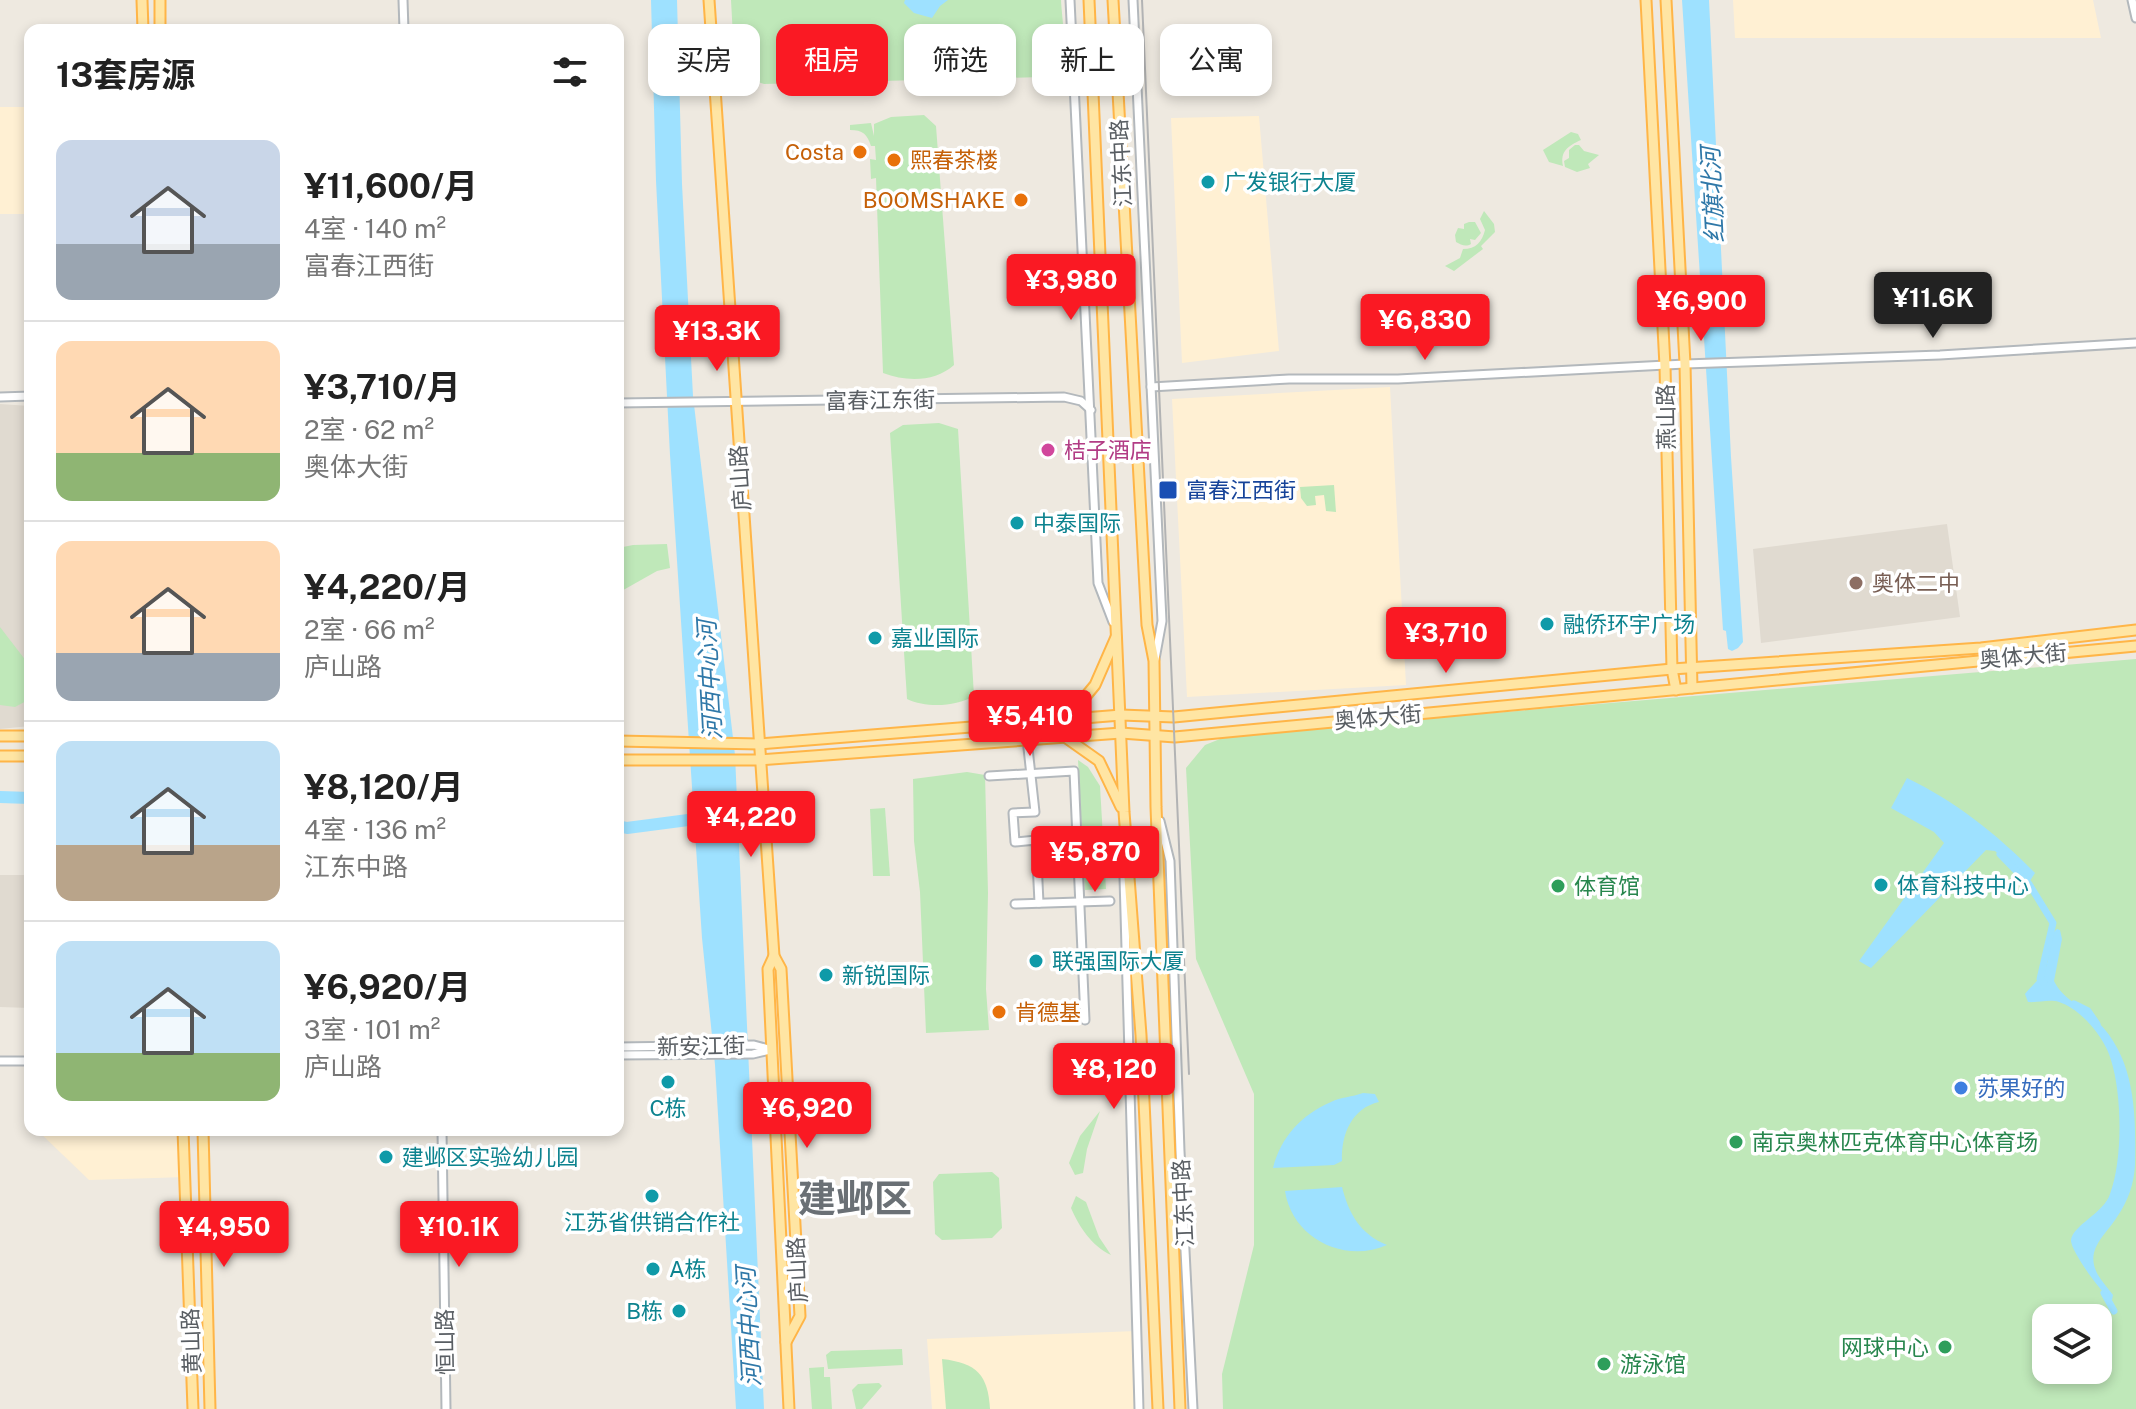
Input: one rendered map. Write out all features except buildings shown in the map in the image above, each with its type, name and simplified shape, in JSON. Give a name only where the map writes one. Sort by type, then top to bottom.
[{"type":"main road","points":[[142,0],[143,24]]},
{"type":"main road","points":[[160,0],[160,24]]},
{"type":"main road","name":"庐山路","points":[[709,0],[759,760],[774,956],[781,969],[800,1316],[786,1343]]},
{"type":"main road","name":"江东中路","points":[[1089,0],[1124,812],[1141,1035],[1158,1409]]},
{"type":"main road","name":"江东中路","points":[[1113,0],[1147,625],[1154,661],[1156,807],[1180,1409]]},
{"type":"main road","name":"燕山路","points":[[1646,0],[1665,366],[1672,669],[1676,690]]},
{"type":"main road","name":"燕山路","points":[[1666,0],[1685,364],[1692,688]]},
{"type":"main road","name":"奥体大街","points":[[624,741],[759,744],[1121,715],[1174,717],[1672,669],[1981,648],[2136,630]]},
{"type":"main road","points":[[1067,719],[1095,685],[1118,634]]},
{"type":"main road","name":"奥体大街","points":[[624,760],[759,760],[1121,733],[1180,736],[2136,646]]},
{"type":"main road","points":[[0,736],[24,736]]},
{"type":"main road","points":[[1065,737],[1099,761],[1124,812]]},
{"type":"main road","points":[[0,756],[24,756]]},
{"type":"main road","name":"庐山路","points":[[774,956],[768,969],[789,1409]]},
{"type":"main road","name":"黄山路","points":[[183,1136],[193,1409]]},
{"type":"main road","name":"黄山路","points":[[203,1136],[210,1409]]},
{"type":"street","points":[[403,0],[404,24]]},
{"type":"street","name":"江东中路","points":[[1070,0],[1098,583],[1118,634]]},
{"type":"street","name":"江东中路","points":[[1133,0],[1162,621],[1154,661]]},
{"type":"street","points":[[2132,0],[2136,18]]},
{"type":"street","points":[[1151,387],[1289,379],[1398,379],[1685,364],[1948,355],[2136,343]]},
{"type":"street","points":[[0,397],[24,396]]},
{"type":"street","name":"富春江东街","points":[[624,403],[1064,397],[1081,401],[1091,410]]},
{"type":"street","points":[[1027,739],[1035,812],[1013,813],[1015,842],[1036,840],[1039,903]]},
{"type":"street","points":[[989,776],[1074,771],[1085,1020]]},
{"type":"street","name":"江东中路","points":[[1156,807],[1170,861],[1180,1162],[1193,1409]]},
{"type":"street","name":"江东中路","points":[[1124,812],[1122,870],[1139,1409]]},
{"type":"street","points":[[1015,904],[1110,901]]},
{"type":"street","name":"新安江街","points":[[624,1047],[772,1050]]},
{"type":"street","name":"新安江街","points":[[624,1055],[703,1050]]},
{"type":"street","points":[[0,1061],[24,1061]]},
{"type":"street","name":"恒山路","points":[[442,1136],[446,1409]]},
{"type":"shaded area","points":[[1733,0],[2093,0],[2101,38],[1735,38]]},
{"type":"shaded area","points":[[0,107],[24,107],[24,214],[0,214]]},
{"type":"shaded area","points":[[1259,116],[1279,351],[1182,363],[1171,118]]},
{"type":"shaded area","points":[[1390,387],[1406,685],[1187,697],[1172,399]]},
{"type":"shaded area","points":[[0,404],[24,406],[24,727],[0,729]]},
{"type":"shaded area","name":"奥体二中","points":[[1947,524],[1960,617],[1761,643],[1753,549]]},
{"type":"shaded area","points":[[0,875],[24,875],[24,1008],[0,1007]]},
{"type":"shaded area","points":[[43,1136],[184,1136],[187,1177],[89,1180]]},
{"type":"shaded area","points":[[1137,1331],[1145,1409],[932,1409],[927,1339]]},
{"type":"green space","points":[[731,0],[1061,0],[1063,24],[1032,24],[1032,77],[1016,78],[1016,24],[904,24],[904,80],[888,81],[888,24],[776,24],[776,84],[764,84],[760,83],[760,24],[732,24]]},
{"type":"green space","points":[[924,115],[936,126],[954,365],[938,375],[911,379],[883,373],[876,178],[871,179],[870,159],[876,160],[875,146],[871,146],[864,134],[850,130],[850,125],[871,123],[874,136],[874,124],[891,117]]},
{"type":"green space","points":[[1571,132],[1578,134],[1581,140],[1566,150],[1563,166],[1549,162],[1543,150]]},
{"type":"green space","points":[[1575,145],[1599,155],[1588,164],[1590,168],[1577,172],[1565,167],[1569,150]]},
{"type":"green space","points":[[1484,211],[1494,224],[1495,232],[1481,246],[1483,249],[1454,271],[1445,266],[1460,258],[1463,249],[1472,248],[1480,241],[1485,230],[1480,219]]},
{"type":"green space","points":[[1475,222],[1481,233],[1475,240],[1470,239],[1471,244],[1462,245],[1456,242],[1455,235],[1458,228],[1464,229],[1464,224]]},
{"type":"green space","points":[[939,423],[958,429],[974,696],[949,704],[932,705],[907,699],[890,433],[903,425]]},
{"type":"green space","points":[[1334,485],[1336,512],[1326,511],[1324,495],[1315,496],[1316,505],[1307,506],[1301,498],[1300,487]]},
{"type":"green space","points":[[667,544],[670,568],[657,571],[624,590],[624,547]]},
{"type":"green space","points":[[0,627],[24,658],[24,702],[15,707],[0,705]]},
{"type":"green space","points":[[2136,659],[2136,1409],[1223,1409],[1222,1374],[1254,1245],[1254,1094],[1196,959],[1186,768],[1205,745],[1230,735]]},
{"type":"green space","points":[[1078,760],[1088,767],[1100,786],[1106,889],[1085,890]]},
{"type":"green space","points":[[967,772],[985,775],[989,1030],[926,1033],[913,779]]},
{"type":"green space","points":[[885,808],[890,876],[873,876],[870,809]]},
{"type":"green space","points":[[1100,1111],[1087,1149],[1083,1173],[1075,1175],[1069,1163],[1080,1136]]},
{"type":"green space","points":[[992,1172],[999,1178],[1002,1228],[992,1238],[942,1240],[935,1234],[933,1182],[939,1174]]},
{"type":"green space","points":[[1076,1196],[1086,1202],[1099,1237],[1111,1255],[1092,1241],[1078,1222],[1071,1208]]},
{"type":"green space","points":[[902,1349],[903,1365],[828,1369],[826,1355],[831,1351]]},
{"type":"green space","points":[[942,1359],[964,1364],[978,1373],[987,1387],[990,1409],[946,1409]]},
{"type":"green space","points":[[824,1367],[824,1377],[830,1377],[832,1409],[812,1409],[809,1368]]},
{"type":"green space","points":[[879,1383],[882,1386],[862,1409],[856,1409],[852,1390],[858,1384]]},
{"type":"water","points":[[651,0],[677,0],[678,24],[652,24]]},
{"type":"water","points":[[905,0],[948,0],[932,18],[914,13],[904,3]]},
{"type":"water","name":"红旗北河","points":[[1682,0],[1709,0],[1743,642],[1732,651],[1728,649],[1726,631],[1723,630]]},
{"type":"water","name":"河西中心河","points":[[654,96],[680,96],[693,396],[735,755],[764,1409],[736,1409],[715,1065],[702,938],[670,455]]},
{"type":"water","points":[[1907,778],[1975,820],[2035,873],[2030,881],[1995,851],[1986,850],[1871,968],[1859,961],[1944,843],[1934,832],[1891,808]]},
{"type":"water","points":[[2057,929],[2062,939],[2054,981],[2111,1037],[2127,1071],[2134,1108],[2135,1165],[2130,1192],[2098,1244],[2093,1258],[2098,1275],[2113,1295],[2112,1300],[2088,1272],[2071,1240],[2077,1229],[2107,1201],[2114,1180],[2120,1127],[2115,1074],[2108,1051],[2084,1018],[2055,1001],[2028,1002],[2025,994],[2044,971],[2051,937]]},
{"type":"water","points":[[1363,1093],[1375,1094],[1379,1102],[1355,1116],[1346,1132],[1342,1161],[1334,1165],[1273,1168],[1287,1137],[1310,1113],[1331,1102]]},
{"type":"water","points":[[1342,1187],[1357,1222],[1370,1235],[1387,1245],[1354,1251],[1322,1243],[1298,1222],[1285,1191]]},
{"type":"waterway","points":[[0,797],[24,798]]},
{"type":"waterway","points":[[624,827],[711,817]]},
{"type":"waterway","points":[[2000,854],[2029,884],[2053,923],[2040,979],[2044,983]]},
{"type":"waterway","points":[[2074,1004],[2088,1011],[2097,1024]]},
{"type":"waterway","points":[[2104,1293],[2114,1311]]},
{"type":"tram line","points":[[1142,0],[1189,1074]]},
{"type":"place","name":"Costa","points":[[860,152]]},
{"type":"place","name":"熙春茶楼","points":[[894,160]]},
{"type":"place","name":"广发银行大厦","points":[[1208,182]]},
{"type":"place","name":"BOOMSHAKE","points":[[1021,200]]},
{"type":"place","name":"桔子酒店","points":[[1048,450]]},
{"type":"place","name":"富春江西街","points":[[1168,490]]},
{"type":"place","name":"中泰国际","points":[[1017,523]]},
{"type":"place","name":"奥体二中","points":[[1856,583]]},
{"type":"place","name":"融侨环宇广场","points":[[1547,624]]},
{"type":"place","name":"嘉业国际","points":[[875,638]]},
{"type":"place","name":"体育科技中心","points":[[1881,885]]},
{"type":"place","name":"体育馆","points":[[1558,886]]},
{"type":"place","name":"联强国际大厦","points":[[1036,961]]},
{"type":"place","name":"新锐国际","points":[[826,975]]},
{"type":"place","name":"肯德基","points":[[999,1012]]},
{"type":"place","name":"C栋","points":[[668,1082]]},
{"type":"place","name":"苏果好的","points":[[1961,1088]]},
{"type":"place","name":"南京奥林匹克体育中心体育场","points":[[1736,1142]]},
{"type":"place","name":"建邺区实验幼儿园","points":[[386,1157]]},
{"type":"place","name":"江苏省供销合作社","points":[[652,1196]]},
{"type":"place","name":"A栋","points":[[653,1269]]},
{"type":"place","name":"B栋","points":[[679,1311]]},
{"type":"place","name":"网球中心","points":[[1945,1347]]},
{"type":"place","name":"游泳馆","points":[[1604,1364]]},
{"type":"district","name":"建邺区","points":[[855,1198]]}]
